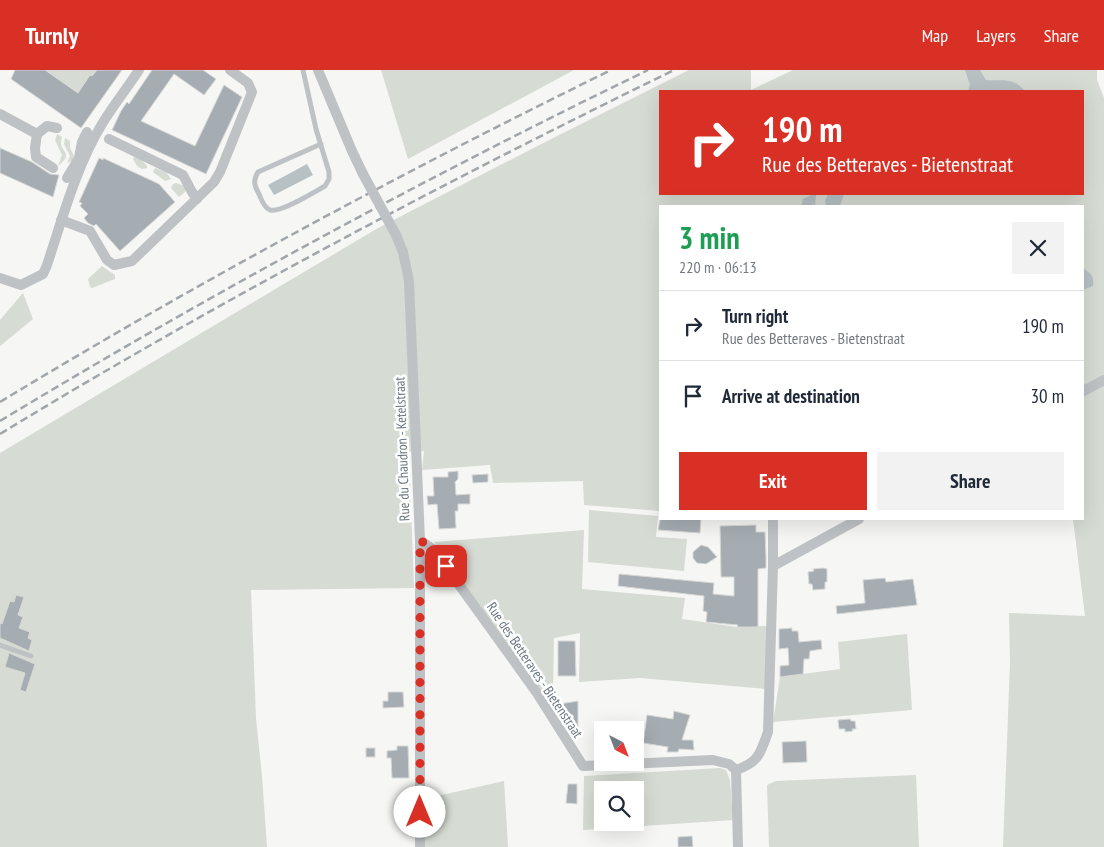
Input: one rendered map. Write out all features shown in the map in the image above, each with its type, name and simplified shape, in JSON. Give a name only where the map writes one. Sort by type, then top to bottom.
[{"type":"street","points":[[0,278],[21,285],[42,274],[48,265],[73,186],[101,125],[139,70]]},
{"type":"street","points":[[61,220],[90,231],[107,260],[114,265],[132,261],[217,177],[252,92],[248,83],[230,70]]},
{"type":"street","name":"Rue du Chaudron - Ketelstraat","points":[[318,70],[363,174],[396,235],[403,252],[408,281],[420,540],[420,847]]},
{"type":"street","points":[[0,114],[37,134]]},
{"type":"street","points":[[57,128],[47,126],[37,134],[36,157],[64,173],[79,158],[82,142],[87,132]]},
{"type":"street","points":[[108,139],[183,175],[197,198]]},
{"type":"street","points":[[1084,391],[1104,380]]},
{"type":"street","points":[[738,847],[736,770],[749,766],[759,757],[768,732],[774,566],[773,520]]},
{"type":"street","points":[[774,566],[857,520]]},
{"type":"street","name":"Rue des Betteraves - Bietenstraat","points":[[420,540],[434,550],[537,693],[583,766],[713,760],[728,764],[736,770]]},
{"type":"lane","points":[[303,70],[329,172],[329,179],[325,186],[280,210],[271,210],[266,207],[254,186],[254,179],[258,172],[321,144]]},
{"type":"lane","points":[[0,645],[31,656]]},
{"type":"shaded area","points":[[45,70],[97,70],[92,76],[90,75],[84,84],[86,86],[80,94]]},
{"type":"shaded area","points":[[381,70],[574,70],[408,159]]},
{"type":"shaded area","points":[[689,70],[751,70],[751,90],[793,70],[1097,70],[1097,80],[1104,98],[1104,377],[1084,388],[1084,205],[659,205],[659,511],[584,505],[583,481],[493,483],[490,465],[422,470],[424,451],[409,452],[414,588],[251,590],[256,718],[267,847],[0,847],[0,453],[378,228]]},
{"type":"shaded area","points":[[965,70],[980,70],[986,80],[1012,82],[1024,90],[968,90],[970,85]]},
{"type":"shaded area","points":[[57,134],[62,137],[61,142],[66,154],[66,157],[58,166],[62,155],[55,140]]},
{"type":"shaded area","points":[[65,138],[70,141],[70,148],[74,156],[73,160],[67,163],[70,156],[64,144]]},
{"type":"shaded area","points":[[134,157],[141,159],[147,168],[142,169],[137,166],[133,159]]},
{"type":"shaded area","points":[[307,164],[313,175],[274,195],[268,185]]},
{"type":"shaded area","points":[[155,168],[166,172],[171,179],[165,181],[153,172]]},
{"type":"shaded area","points":[[176,183],[185,186],[186,191],[179,197],[171,188]]},
{"type":"shaded area","points":[[816,195],[815,205],[801,205],[803,199]]},
{"type":"shaded area","points":[[828,195],[844,195],[840,205],[826,205]]},
{"type":"shaded area","points":[[102,266],[115,275],[115,279],[92,288],[90,287],[88,279]]},
{"type":"shaded area","points":[[1084,269],[1092,276],[1093,286],[1084,290]]},
{"type":"shaded area","points":[[23,293],[33,319],[0,346],[0,320]]},
{"type":"shaded area","points":[[1104,384],[1104,847],[1003,847],[1010,663],[1009,613],[1085,616],[1073,520],[1084,520],[1084,395]]},
{"type":"shaded area","points":[[589,510],[658,516],[656,537],[687,539],[684,571],[588,562]]},
{"type":"shaded area","points":[[584,530],[582,589],[685,598],[682,619],[737,627],[766,626],[766,689],[640,678],[579,682],[580,633],[554,638],[553,691],[542,694],[456,577],[434,542]]},
{"type":"shaded area","points":[[907,634],[912,710],[773,722],[780,677],[840,669],[838,642]]},
{"type":"shaded area","points":[[720,768],[726,770],[730,780],[733,820],[644,826],[644,781],[594,781],[594,829],[583,830],[584,776]]},
{"type":"shaded area","points":[[916,775],[919,847],[769,847],[767,785],[776,781]]},
{"type":"shaded area","points":[[504,781],[508,847],[424,847],[424,799]]},
{"type":"building","points":[[15,70],[45,70],[78,93],[90,75],[92,76],[97,70],[122,70],[81,128],[11,79]]},
{"type":"building","points":[[152,70],[203,70],[216,79],[204,95],[174,74],[141,121],[195,146],[224,85],[242,97],[206,174],[112,130],[127,102],[129,104]]},
{"type":"building","points":[[0,148],[32,162],[50,174],[59,175],[53,197],[0,173]]},
{"type":"building","points":[[99,158],[103,160],[103,158],[159,184],[175,202],[120,251],[96,224],[94,226],[88,223],[84,218],[88,214],[80,206],[82,203],[79,202]]},
{"type":"building","points":[[458,471],[458,479],[455,482],[456,495],[470,494],[470,504],[458,504],[458,511],[455,511],[456,528],[439,529],[437,504],[428,505],[427,496],[434,496],[433,477],[448,477],[448,472]]},
{"type":"building","points":[[488,474],[488,482],[473,483],[472,475]]},
{"type":"building","points":[[660,520],[701,520],[700,533],[658,530]]},
{"type":"building","points":[[756,525],[756,532],[765,532],[766,557],[766,568],[758,569],[758,627],[737,627],[738,625],[706,622],[707,612],[703,611],[704,596],[618,586],[619,574],[714,583],[713,594],[734,596],[734,577],[721,577],[720,526]]},
{"type":"building","points":[[701,545],[708,547],[717,557],[706,564],[697,563],[693,558],[693,552]]},
{"type":"building","points":[[813,569],[827,569],[825,589],[813,590],[812,584],[809,584],[808,572],[814,571]]},
{"type":"building","points":[[885,578],[886,582],[913,579],[917,605],[837,614],[836,606],[865,603],[863,580]]},
{"type":"building","points":[[16,595],[24,597],[18,615],[23,617],[19,628],[30,632],[28,638],[32,640],[29,651],[0,638],[0,623],[2,624],[10,601],[14,602]]},
{"type":"building","points":[[792,628],[792,631],[798,631],[799,642],[821,640],[822,649],[810,651],[809,659],[804,659],[803,674],[780,677],[780,666],[789,665],[788,648],[779,649],[779,629]]},
{"type":"building","points":[[558,641],[575,641],[576,676],[558,676]]},
{"type":"building","points":[[9,653],[35,664],[26,692],[20,690],[25,673],[5,667]]},
{"type":"building","points":[[388,692],[403,692],[404,707],[383,708],[383,701],[388,701]]},
{"type":"building","points":[[578,701],[578,735],[571,735],[568,729],[569,713],[559,714],[553,705]]},
{"type":"building","points":[[674,711],[690,715],[682,740],[693,740],[694,750],[679,749],[678,752],[667,752],[668,747],[644,743],[647,715],[673,719]]},
{"type":"building","points":[[850,719],[855,721],[856,729],[845,732],[845,729],[839,729],[838,720]]},
{"type":"building","points":[[806,741],[807,762],[783,763],[782,742]]},
{"type":"building","points":[[397,746],[408,746],[409,778],[392,778],[391,758],[387,758],[387,751],[397,750]]},
{"type":"building","points":[[366,748],[375,748],[375,757],[366,757]]},
{"type":"building","points":[[568,784],[577,784],[577,804],[566,803]]},
{"type":"building","points":[[692,836],[693,847],[678,847],[678,837]]},
{"type":"railway","points":[[0,402],[225,271],[302,229],[378,188],[611,70]]},
{"type":"railway","points":[[0,421],[239,282],[320,238],[483,152],[648,70]]},
{"type":"railway","points":[[0,434],[165,337],[333,244],[503,155],[674,70]]},
{"type":"route","points":[[420,812],[420,540],[428,544],[446,566]]}]
